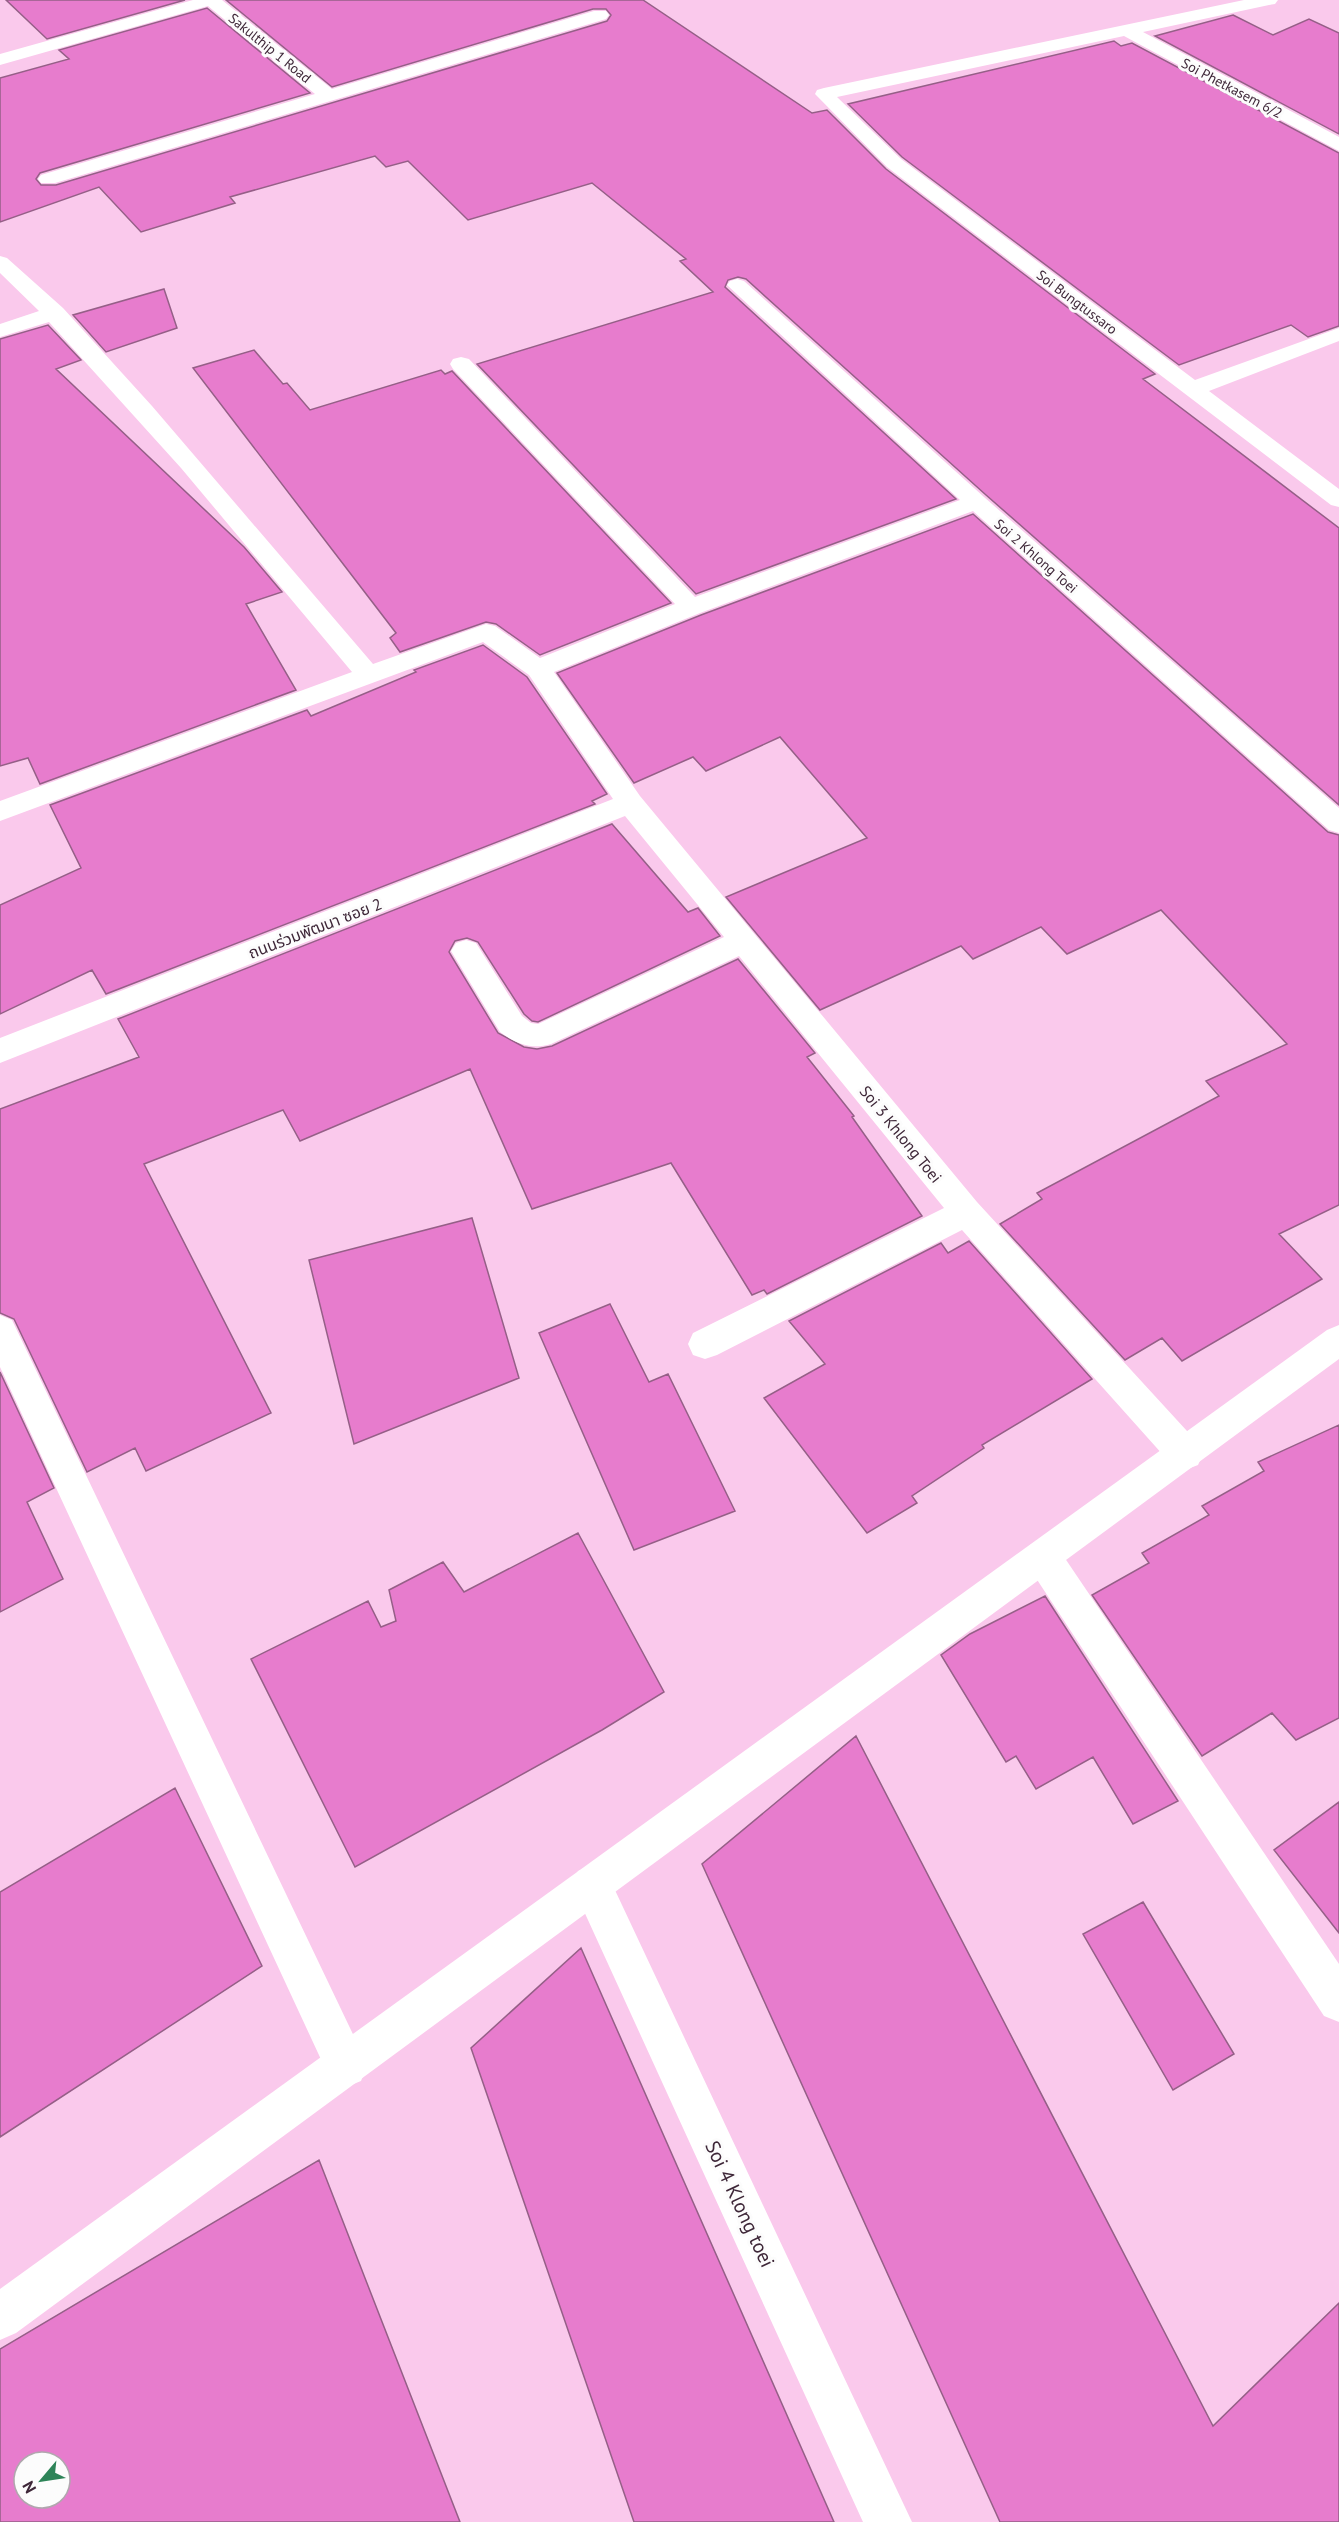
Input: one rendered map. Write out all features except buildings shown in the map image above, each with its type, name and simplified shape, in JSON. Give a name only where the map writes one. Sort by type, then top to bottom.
[{"type":"street","points":[[0,40],[8,57],[211,0]]},
{"type":"street","name":"Sakulthip 1 Road","points":[[211,0],[329,96]]},
{"type":"street","points":[[1126,30],[1269,0]]},
{"type":"street","points":[[48,179],[600,15]]},
{"type":"street","name":"Soi Bungtussaro","points":[[1126,30],[824,94],[894,163],[1339,500]]},
{"type":"street","name":"Soi Phetkasem 6/2","points":[[1126,30],[1339,145]]},
{"type":"street","points":[[0,262],[55,313],[196,472],[368,675]]},
{"type":"street","name":"Soi 2 Khlong Toei","points":[[737,285],[976,502],[1339,823]]},
{"type":"street","points":[[0,332],[55,313]]},
{"type":"street","points":[[1193,389],[1339,334]]},
{"type":"street","points":[[461,364],[692,607]]},
{"type":"street","points":[[0,811],[486,633],[538,669],[692,607],[976,502]]},
{"type":"street","name":"Soi 3 Khlong Toei","points":[[538,669],[630,803],[966,1212],[1185,1454]]},
{"type":"street","name":"ถนนร่วมพัฒนา ซอย 2","points":[[0,1051],[630,803]]},
{"type":"street","points":[[466,951],[511,1024],[523,1034],[540,1036],[743,941]]},
{"type":"street","points":[[705,1344],[966,1212]]},
{"type":"street","points":[[0,1330],[346,2066]]},
{"type":"street","points":[[0,2317],[1339,1340]]},
{"type":"street","points":[[1043,1557],[1339,2001]]},
{"type":"street","name":"Soi 4 Klong toei","points":[[592,1885],[888,2522]]}]
